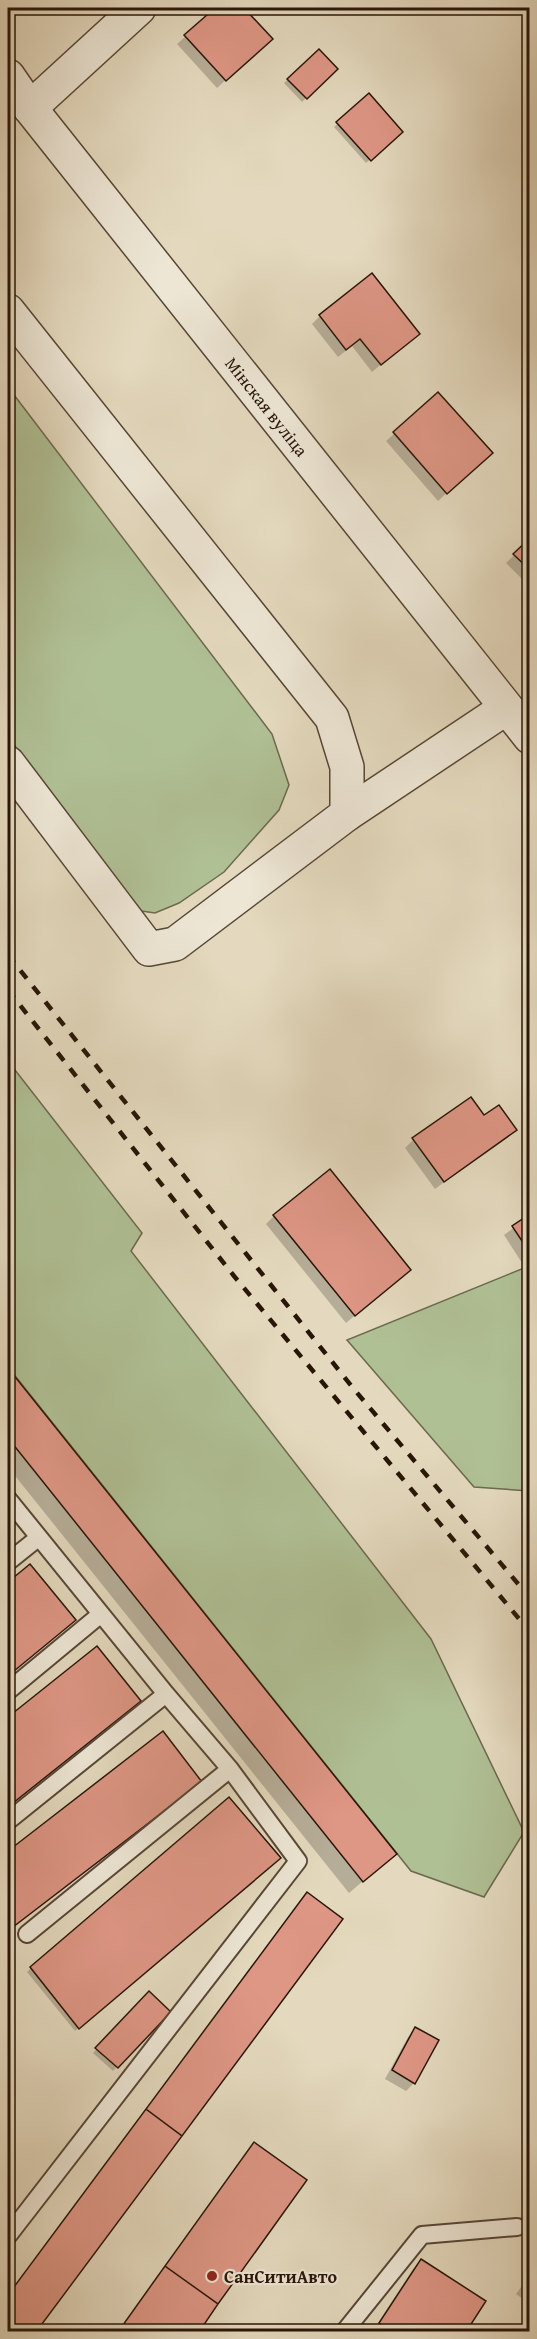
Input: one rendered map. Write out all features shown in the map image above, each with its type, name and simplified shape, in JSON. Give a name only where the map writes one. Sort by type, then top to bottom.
[{"type":"street","points":[[30,108],[139,8]]},
{"type":"street","name":"Мінская вуліца","points":[[8,76],[30,108],[530,737]]},
{"type":"street","points":[[8,311],[332,718],[347,766],[347,814]]},
{"type":"street","points":[[8,764],[149,949],[175,944],[347,814],[506,708]]},
{"type":"lane","points":[[8,1499],[166,1694],[230,1769],[298,1861],[8,2236]]},
{"type":"lane","points":[[8,1562],[38,1538]]},
{"type":"lane","points":[[8,1691],[101,1614]]},
{"type":"lane","points":[[8,1821],[166,1694]]},
{"type":"lane","points":[[27,1934],[230,1769]]},
{"type":"lane","points":[[345,2331],[422,2235],[517,2227]]},
{"type":"green space","points":[[8,387],[272,734],[289,785],[279,810],[224,872],[179,903],[155,913],[128,909],[8,736]]},
{"type":"green space","points":[[8,1061],[142,1233],[131,1251],[431,1639],[524,1832],[484,1897],[411,1871],[8,1367]]},
{"type":"green space","points":[[529,1266],[529,1491],[474,1487],[347,1340]]},
{"type":"building","points":[[215,8],[244,8],[273,39],[226,81],[184,35]]},
{"type":"building","points":[[319,49],[338,69],[307,99],[287,79]]},
{"type":"building","points":[[369,93],[403,132],[371,161],[336,122]]},
{"type":"building","points":[[372,273],[420,334],[381,365],[360,339],[346,350],[319,315]]},
{"type":"building","points":[[438,392],[493,453],[447,494],[393,432]]},
{"type":"building","points":[[530,538],[530,570],[513,554]]},
{"type":"building","points":[[471,1097],[484,1115],[499,1105],[517,1130],[444,1182],[412,1138]]},
{"type":"building","points":[[330,1169],[411,1270],[355,1316],[273,1215]]},
{"type":"building","points":[[530,1214],[530,1253],[512,1226]]},
{"type":"building","points":[[8,1368],[397,1854],[363,1882],[8,1438]]},
{"type":"building","points":[[30,1564],[76,1620],[8,1676],[8,1582]]},
{"type":"building","points":[[97,1646],[141,1701],[8,1807],[8,1717]]},
{"type":"building","points":[[163,1731],[202,1782],[13,1927],[8,1921],[8,1851]]},
{"type":"building","points":[[229,1797],[281,1858],[79,2029],[30,1967]]},
{"type":"building","points":[[307,1892],[343,1919],[182,2136],[146,2109]]},
{"type":"building","points":[[149,1991],[171,2012],[118,2068],[95,2048]]},
{"type":"building","points":[[415,2027],[439,2040],[415,2084],[392,2070]]},
{"type":"building","points":[[146,2109],[182,2136],[36,2332],[8,2332],[8,2295]]},
{"type":"building","points":[[254,2142],[307,2180],[218,2304],[165,2266]]},
{"type":"building","points":[[421,2259],[486,2301],[466,2332],[392,2332],[379,2323]]},
{"type":"building","points":[[165,2266],[218,2304],[199,2332],[118,2332]]},
{"type":"railway","points":[[8,955],[353,1388],[530,1598]]},
{"type":"railway","points":[[8,990],[234,1276],[530,1632]]},
{"type":"place","name":"СанСитиАвто","points":[[212,2276]]}]
